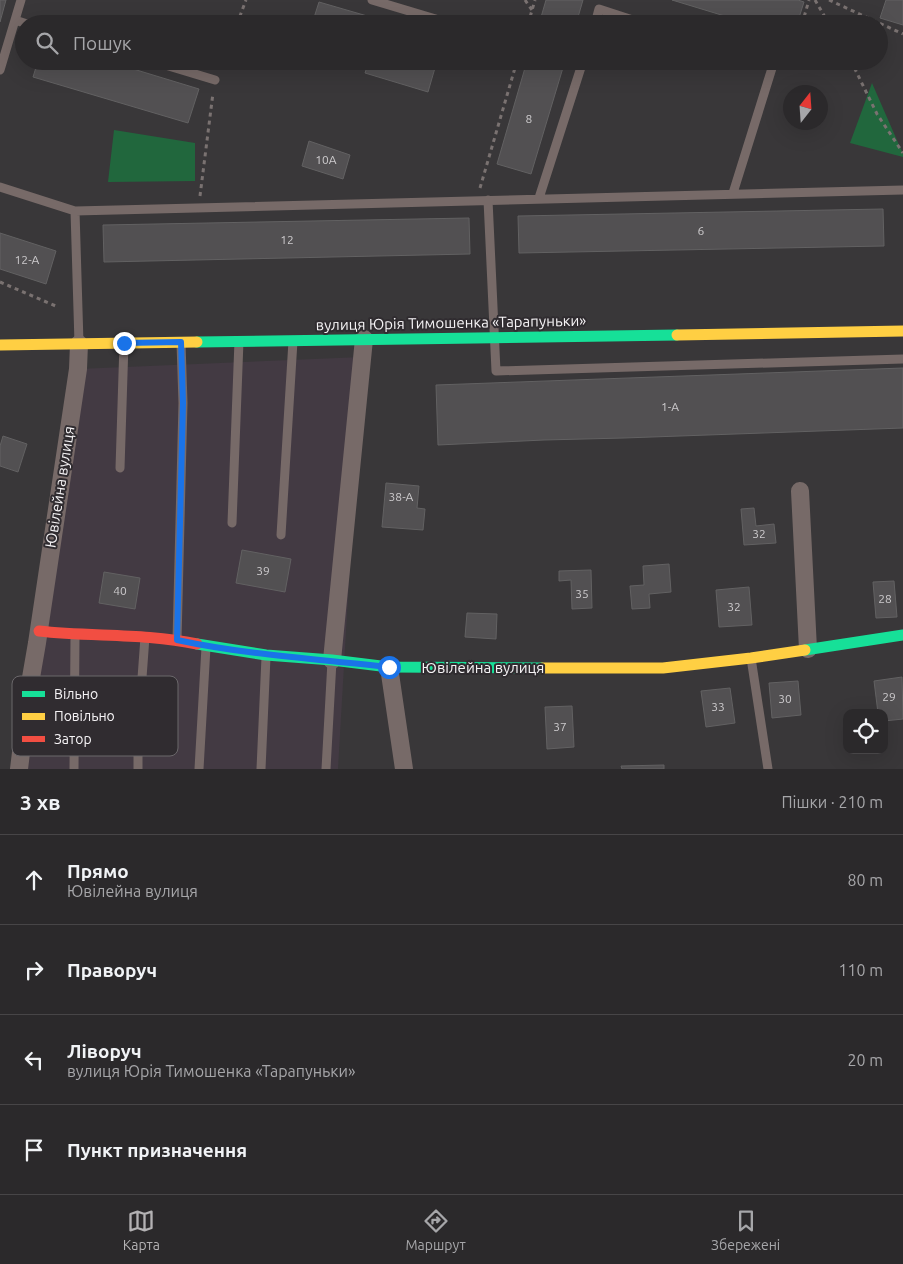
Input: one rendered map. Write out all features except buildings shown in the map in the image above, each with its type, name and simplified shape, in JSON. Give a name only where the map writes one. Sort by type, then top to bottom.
[{"type":"street","name":"вулиця Юрія Тимошенка «Тарапуньки»","points":[[0,345],[903,331]]},
{"type":"street","points":[[332,660],[364,339]]},
{"type":"street","name":"Ювілейна вулиця","points":[[31,676],[77,378],[79,344]]},
{"type":"street","points":[[800,491],[808,649]]},
{"type":"street","name":"Ювілейна вулиця","points":[[39,631],[75,635],[177,640],[266,655],[389,667],[663,668],[752,658],[903,635]]},
{"type":"street","points":[[389,667],[404,769]]},
{"type":"street","name":"Ювілейна вулиця","points":[[19,769],[21,756]]},
{"type":"lane","points":[[16,15],[21,0]]},
{"type":"lane","points":[[372,0],[422,15]]},
{"type":"lane","points":[[597,15],[599,9],[617,15]]},
{"type":"lane","points":[[0,70],[15,20]]},
{"type":"lane","points":[[182,70],[215,80]]},
{"type":"lane","points":[[539,198],[579,70]]},
{"type":"lane","points":[[733,193],[771,70]]},
{"type":"lane","points":[[0,187],[75,210],[903,190]]},
{"type":"lane","points":[[488,200],[496,372],[903,359]]},
{"type":"lane","points":[[75,210],[79,344]]},
{"type":"lane","points":[[281,535],[294,340]]},
{"type":"lane","points":[[232,523],[240,341]]},
{"type":"lane","points":[[177,640],[183,403],[181,342]]},
{"type":"lane","points":[[120,468],[124,343]]},
{"type":"lane","points":[[75,635],[75,676]]},
{"type":"lane","points":[[142,676],[145,637]]},
{"type":"lane","points":[[199,769],[206,646]]},
{"type":"lane","points":[[261,769],[266,655]]},
{"type":"lane","points":[[752,658],[768,769]]},
{"type":"lane","points":[[326,769],[332,660]]},
{"type":"lane","points":[[74,756],[74,769]]},
{"type":"lane","points":[[138,756],[138,769]]},
{"type":"path","points":[[240,15],[246,0]]},
{"type":"path","points":[[525,0],[532,10]]},
{"type":"path","points":[[531,15],[535,0]]},
{"type":"path","points":[[805,15],[809,0]]},
{"type":"path","points":[[815,0],[824,15]]},
{"type":"path","points":[[829,0],[862,15]]},
{"type":"path","points":[[888,27],[903,34]]},
{"type":"path","points":[[476,200],[514,70]]},
{"type":"path","points":[[855,70],[877,114],[903,153]]},
{"type":"path","points":[[198,207],[215,80]]},
{"type":"path","points":[[0,282],[58,307]]},
{"type":"shaded area","points":[[362,357],[338,769],[18,769],[20,756],[178,756],[178,676],[32,676],[78,369]]},
{"type":"green space","points":[[872,83],[903,154],[903,157],[850,143]]},
{"type":"green space","points":[[114,130],[195,143],[195,181],[108,182]]},
{"type":"traffic: fast","points":[[197,342],[677,335]]},
{"type":"traffic: fast","points":[[805,650],[903,635]]},
{"type":"traffic: fast","points":[[197,644],[266,655],[389,667],[542,668]]},
{"type":"traffic: slow","points":[[677,335],[903,331]]},
{"type":"traffic: slow","points":[[0,345],[197,342]]},
{"type":"traffic: slow","points":[[542,668],[663,668],[805,650]]},
{"type":"traffic: jam","points":[[39,631],[158,638],[197,644]]},
{"type":"route","points":[[124,343],[181,342],[183,403],[177,640],[266,655],[389,667]]}]
